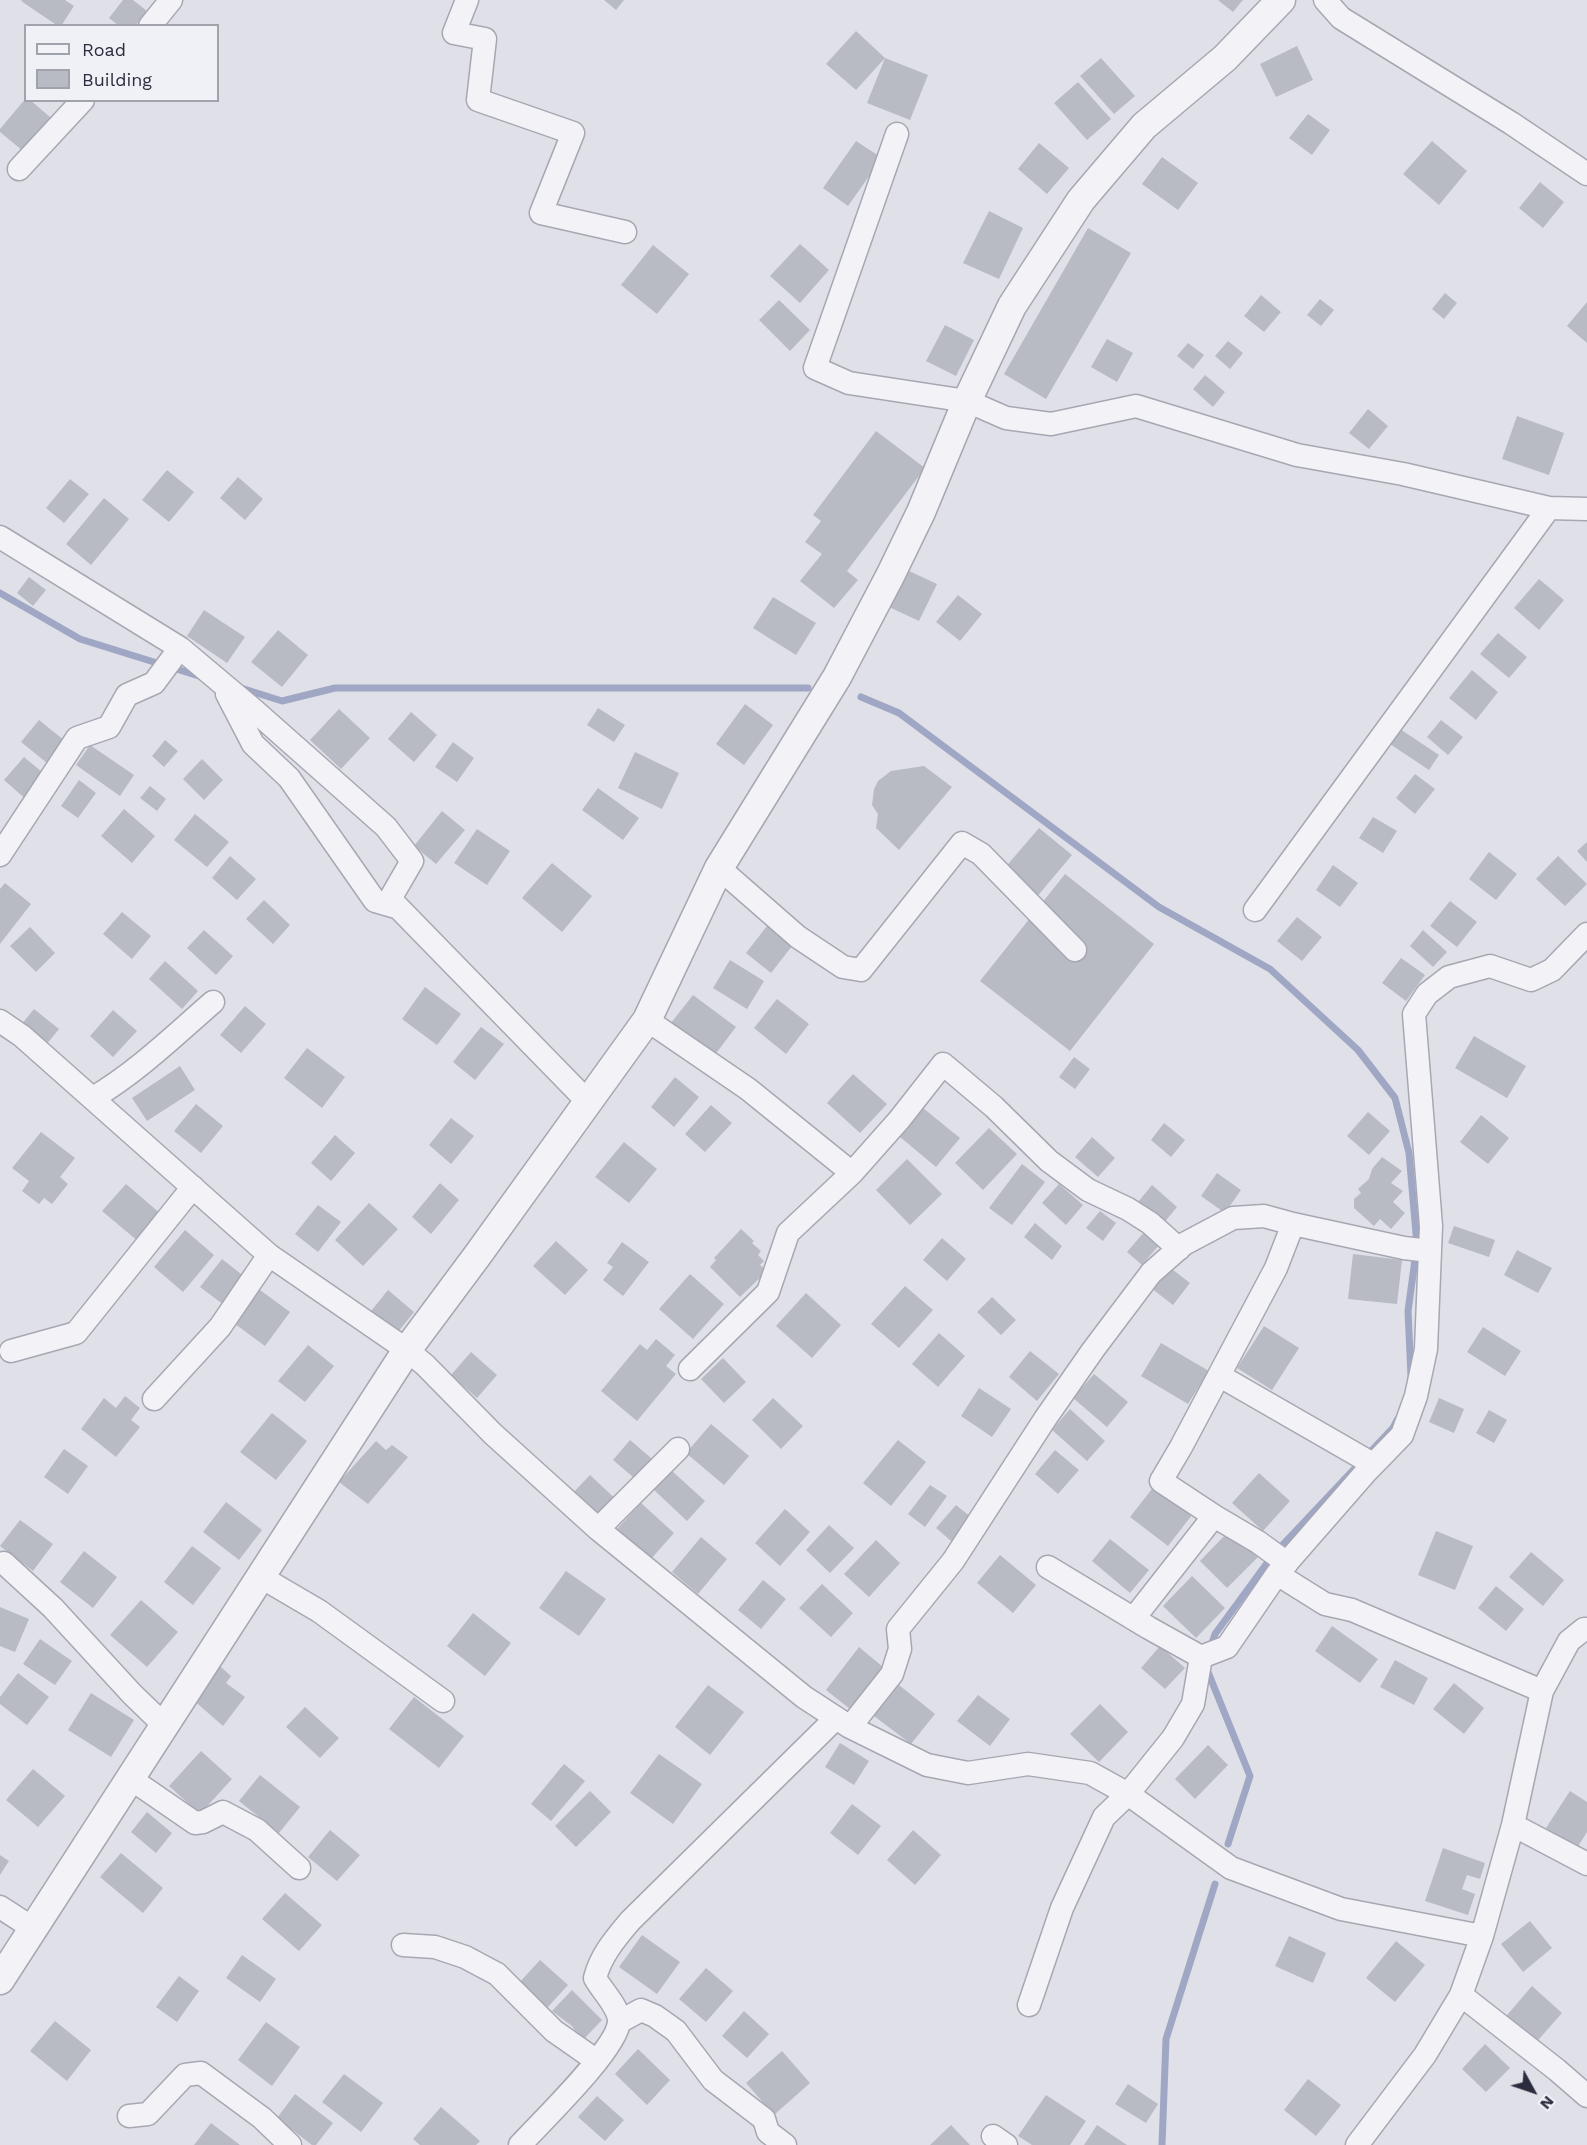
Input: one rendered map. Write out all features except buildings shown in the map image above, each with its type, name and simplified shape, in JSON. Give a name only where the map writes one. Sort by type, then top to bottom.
[{"type":"street","points":[[152,24],[171,0]]},
{"type":"street","points":[[467,0],[454,33],[485,39],[478,100],[573,133],[541,213],[625,232]]},
{"type":"street","points":[[0,1980],[407,1350],[589,1103],[647,1020],[719,868],[837,677],[921,512],[967,401],[1012,306],[1081,200],[1144,126],[1225,58],[1281,0]]},
{"type":"street","points":[[1325,0],[1341,18],[1511,123],[1587,174]]},
{"type":"street","points":[[19,169],[80,102]]},
{"type":"street","points":[[897,134],[815,368],[849,383],[967,401],[1006,418],[1051,424],[1136,406],[1297,455],[1403,474],[1549,508],[1587,510]]},
{"type":"street","points":[[1255,910],[1549,508]]},
{"type":"street","points":[[0,537],[180,648],[386,827],[412,861],[390,899],[589,1103]]},
{"type":"street","points":[[0,855],[78,738],[109,727],[128,695],[154,684],[180,648]]},
{"type":"street","points":[[221,682],[253,744],[289,778],[375,901],[399,908]]},
{"type":"street","points":[[719,868],[798,937],[843,967],[861,970],[962,843],[981,854],[1075,950]]},
{"type":"street","points":[[1048,1567],[1149,1629],[1201,1657],[1227,1647],[1282,1569],[1367,1460],[1402,1435],[1416,1396],[1426,1349],[1418,1250],[1431,1226],[1414,1014],[1427,994],[1449,977],[1490,966],[1531,980],[1552,970],[1587,934]]},
{"type":"street","points":[[93,1098],[140,1066],[213,1002]]},
{"type":"street","points":[[647,1020],[748,1089],[852,1173]]},
{"type":"street","points":[[0,1021],[22,1036],[269,1255],[407,1350],[442,1381],[493,1434],[598,1529],[804,1697],[843,1723],[927,1765],[968,1773],[1028,1764],[1090,1773],[1128,1794],[1231,1868],[1341,1909],[1482,1936]]},
{"type":"street","points":[[690,1369],[768,1292],[788,1233],[852,1173],[899,1120],[943,1064],[994,1107],[1049,1161],[1088,1190],[1128,1209],[1150,1223],[1179,1249]]},
{"type":"street","points":[[11,1352],[76,1333],[193,1187]]},
{"type":"street","points":[[520,2145],[597,2061],[616,2036],[619,2022],[617,2013],[595,1978],[599,1963],[610,1945],[630,1921],[843,1723],[892,1674],[900,1649],[898,1629],[953,1561],[1016,1462],[1093,1350],[1152,1273],[1184,1244],[1233,1218],[1264,1216],[1418,1250]]},
{"type":"street","points":[[1293,1224],[1276,1268],[1220,1376],[1161,1481],[1258,1542],[1282,1569],[1326,1604],[1352,1610],[1542,1691]]},
{"type":"street","points":[[154,1399],[220,1327],[269,1255]]},
{"type":"street","points":[[1220,1376],[1367,1460]]},
{"type":"street","points":[[598,1529],[678,1449]]},
{"type":"street","points":[[1134,1618],[1214,1516]]},
{"type":"street","points":[[3,1563],[53,1608],[132,1694],[165,1726]]},
{"type":"street","points":[[261,1577],[319,1611],[443,1701]]},
{"type":"street","points":[[1357,2145],[1425,2055],[1461,1995],[1482,1936],[1514,1825],[1542,1691],[1569,1641],[1587,1629]]},
{"type":"street","points":[[1029,2005],[1062,1908],[1104,1817],[1128,1794],[1173,1738],[1193,1704],[1201,1657]]},
{"type":"street","points":[[131,1779],[195,1823],[203,1822],[223,1812],[257,1830],[299,1868]]},
{"type":"street","points":[[1514,1825],[1587,1864]]},
{"type":"street","points":[[0,1907],[34,1929]]},
{"type":"street","points":[[403,1945],[435,1947],[465,1957],[496,1974],[554,2031],[597,2061]]},
{"type":"street","points":[[1461,1995],[1587,2096]]},
{"type":"street","points":[[619,2022],[640,2010],[655,2016],[676,2031],[713,2080],[764,2119],[768,2132],[785,2145]]},
{"type":"street","points":[[129,2116],[148,2114],[185,2075],[201,2073],[262,2118],[290,2145]]},
{"type":"waterway","points":[[0,593],[80,639],[202,677]]},
{"type":"waterway","points":[[241,688],[282,701],[335,688],[808,688]]},
{"type":"waterway","points":[[861,697],[899,713],[1159,907],[1270,969],[1358,1050],[1395,1098],[1409,1153],[1417,1245],[1408,1311],[1411,1376]]},
{"type":"waterway","points":[[1277,1551],[1393,1428],[1397,1420]]},
{"type":"waterway","points":[[1212,1643],[1215,1634],[1270,1559]]},
{"type":"waterway","points":[[1208,1672],[1250,1776],[1228,1844]]},
{"type":"waterway","points":[[1162,2145],[1166,2039],[1215,1884]]}]
